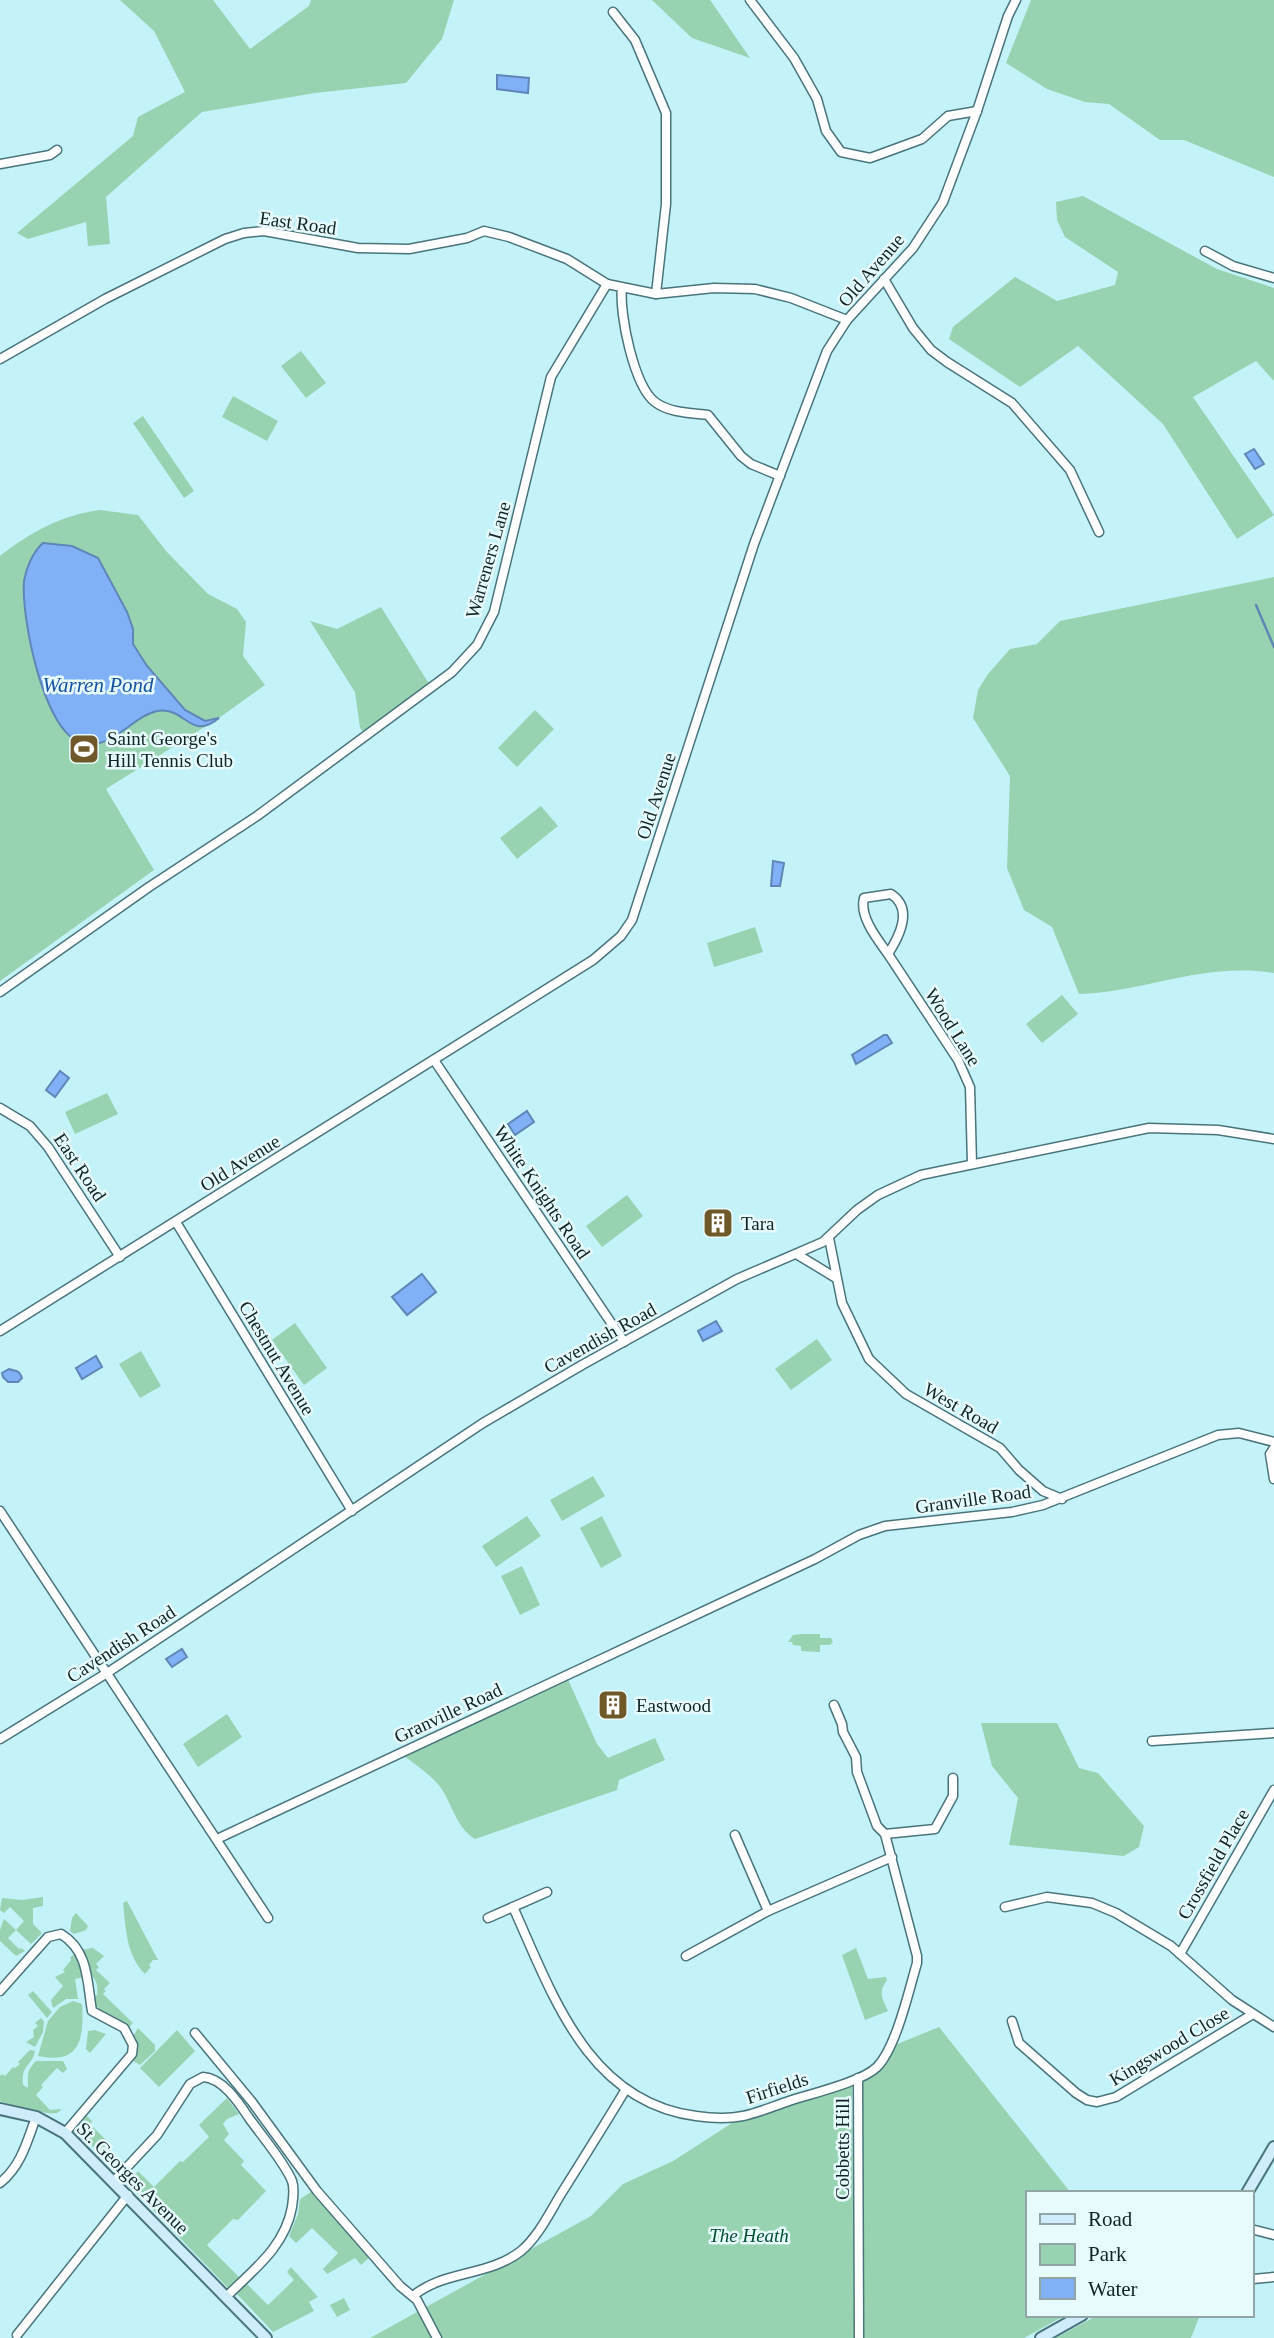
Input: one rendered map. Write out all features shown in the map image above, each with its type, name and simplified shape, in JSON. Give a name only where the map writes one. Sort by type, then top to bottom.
[{"type":"main road","name":"St. Georges Avenue","points":[[2,2107],[36,2118],[65,2133],[266,2338]]},
{"type":"main road","points":[[1248,2191],[1274,2147]]},
{"type":"main road","points":[[1041,2338],[1078,2317]]},
{"type":"street","points":[[750,0],[794,58],[817,99],[826,131],[841,152],[870,158],[922,139],[948,116],[977,111]]},
{"type":"street","name":"Old Avenue","points":[[0,1331],[593,960],[621,936],[632,920],[750,556],[827,351],[847,320],[912,248],[943,202],[977,111],[1007,16],[1016,0]]},
{"type":"street","points":[[613,12],[635,40],[666,113],[666,204],[656,294]]},
{"type":"street","points":[[0,164],[50,155],[57,150]]},
{"type":"street","name":"East Road","points":[[0,359],[105,299],[225,239],[244,233],[264,231],[349,247],[383,250],[439,245],[467,238],[484,230],[567,259],[607,284]]},
{"type":"street","points":[[1206,251],[1233,266],[1274,278]]},
{"type":"street","points":[[884,279],[913,328],[931,350],[1012,403],[1070,470],[1100,532]]},
{"type":"street","points":[[607,284],[656,294],[715,288],[755,289],[791,298],[847,320]]},
{"type":"street","name":"Warreners Lane","points":[[0,992],[304,782],[365,734],[452,672],[477,645],[494,612],[551,377],[607,284]]},
{"type":"street","points":[[622,288],[620,304],[631,352],[639,376],[654,401],[665,408],[708,415],[741,456],[751,464],[780,475]]},
{"type":"street","name":"Wood Lane","points":[[888,954],[903,929],[900,904],[891,894],[864,898],[862,904],[869,925],[888,954],[958,1060],[970,1087],[972,1164]]},
{"type":"street","name":"White Knights Road","points":[[435,1060],[624,1342]]},
{"type":"street","name":"East Road","points":[[0,1108],[30,1126],[48,1147],[120,1257]]},
{"type":"street","name":"Cavendish Road","points":[[0,1739],[107,1673],[483,1423],[737,1279],[798,1255],[828,1238],[866,1203],[900,1183],[920,1175],[1149,1128],[1218,1130],[1274,1139]]},
{"type":"street","name":"Chestnut Avenue","points":[[176,1222],[352,1511]]},
{"type":"street","name":"West Road","points":[[828,1238],[842,1303],[858,1341],[881,1373],[905,1394],[1000,1448],[1019,1470],[1043,1491],[1062,1499]]},
{"type":"street","points":[[798,1255],[835,1278]]},
{"type":"street","points":[[1062,1499],[1217,1436],[1239,1433],[1274,1442]]},
{"type":"street","points":[[1274,1448],[1270,1454],[1274,1479]]},
{"type":"street","name":"Granville Road","points":[[217,1839],[815,1559],[859,1535],[885,1526],[1012,1512],[1062,1499]]},
{"type":"street","points":[[0,1511],[268,1918]]},
{"type":"street","name":"Cobbetts Hill","points":[[834,1705],[843,1732],[856,1757],[856,1772],[877,1826],[885,1834],[917,1963],[888,2052],[877,2067],[858,2078],[859,2338]]},
{"type":"street","points":[[1152,1741],[1274,1733]]},
{"type":"street","points":[[885,1834],[935,1829],[953,1797],[953,1778]]},
{"type":"street","points":[[953,1787],[964,1788]]},
{"type":"street","name":"Crossfield Place","points":[[1180,1954],[1274,1790]]},
{"type":"street","points":[[735,1835],[768,1910]]},
{"type":"street","points":[[686,1956],[768,1910],[892,1857]]},
{"type":"street","points":[[488,1918],[547,1892]]},
{"type":"street","points":[[1005,1907],[1047,1897],[1092,1903],[1116,1913],[1180,1954],[1209,1981],[1274,2027]]},
{"type":"street","name":"Firfields","points":[[513,1907],[560,2012],[594,2060],[626,2089],[673,2113],[709,2118],[742,2117],[858,2078]]},
{"type":"street","points":[[0,1991],[48,1937],[61,1934],[74,1942],[81,1955],[87,1974],[92,2011],[124,2028],[131,2036],[133,2045],[127,2061],[65,2133]]},
{"type":"street","name":"Kingswood Close","points":[[1012,2021],[1018,2043],[1076,2093],[1087,2100],[1097,2102],[1116,2097],[1253,2014]]},
{"type":"street","points":[[195,2033],[252,2102],[317,2191],[400,2286],[414,2295],[437,2338]]},
{"type":"street","points":[[114,2180],[157,2135],[190,2084],[203,2077],[218,2080],[286,2170],[293,2187],[291,2212],[282,2238],[226,2297]]},
{"type":"street","points":[[414,2295],[444,2279],[484,2270],[522,2250],[546,2219],[626,2089]]},
{"type":"street","points":[[0,2183],[22,2157],[36,2118]]},
{"type":"street","points":[[18,2335],[128,2195]]},
{"type":"street","points":[[1253,2230],[1274,2235]]},
{"type":"street","points":[[1253,2279],[1274,2277]]},
{"type":"green space","points":[[120,0],[213,0],[250,49],[309,6],[311,0],[454,0],[442,39],[406,83],[315,93],[202,112],[106,197],[110,244],[88,246],[86,222],[28,239],[17,233],[133,136],[138,117],[185,92],[154,31]]},
{"type":"green space","points":[[652,0],[710,0],[750,58],[692,38]]},
{"type":"green space","points":[[1031,0],[1274,0],[1274,177],[1184,140],[1160,140],[1109,104],[1085,102],[1047,89],[1006,63]]},
{"type":"green space","points":[[1083,196],[1217,269],[1274,288],[1274,381],[1256,361],[1193,397],[1274,515],[1237,539],[1163,424],[1078,346],[1020,387],[949,339],[953,327],[1015,277],[1057,301],[1115,285],[1118,272],[1065,237],[1057,220],[1056,202]]},
{"type":"green space","points":[[301,351],[326,383],[306,398],[281,366]]},
{"type":"green space","points":[[233,396],[278,421],[267,441],[222,417]]},
{"type":"green space","points":[[143,416],[194,491],[184,498],[133,423]]},
{"type":"green space","name":"Saint George's Hill Tennis Club","points":[[100,510],[138,515],[166,551],[208,594],[237,609],[246,622],[243,656],[265,685],[219,718],[106,789],[154,870],[0,981],[0,556],[23,539],[59,520]]},
{"type":"green space","points":[[1274,577],[1274,973],[1222,971],[1079,994],[1052,927],[1024,910],[1007,868],[1010,776],[973,718],[978,690],[1010,649],[1037,644],[1060,621]]},
{"type":"green space","points":[[381,607],[431,687],[365,734],[360,728],[355,692],[310,621],[337,629]]},
{"type":"green space","points":[[535,710],[554,729],[517,767],[498,748]]},
{"type":"green space","points":[[541,806],[558,826],[517,859],[500,838]]},
{"type":"green space","points":[[755,927],[763,952],[714,967],[707,943]]},
{"type":"green space","points":[[1062,995],[1078,1014],[1042,1043],[1026,1024]]},
{"type":"green space","points":[[107,1093],[118,1114],[75,1134],[65,1112]]},
{"type":"green space","points":[[627,1195],[643,1216],[602,1247],[586,1226]]},
{"type":"green space","points":[[295,1323],[327,1368],[304,1385],[272,1340]]},
{"type":"green space","points":[[817,1339],[832,1360],[791,1390],[775,1369]]},
{"type":"green space","points":[[141,1351],[161,1386],[140,1398],[119,1364]]},
{"type":"green space","points":[[593,1476],[605,1496],[562,1521],[550,1500]]},
{"type":"green space","points":[[527,1516],[541,1536],[496,1567],[482,1546]]},
{"type":"green space","points":[[602,1516],[622,1556],[601,1568],[580,1528]]},
{"type":"green space","points":[[522,1566],[540,1605],[520,1615],[501,1576]]},
{"type":"green space","points":[[820,1634],[820,1638],[831,1638],[833,1642],[830,1645],[820,1645],[820,1652],[801,1651],[801,1646],[788,1642],[793,1635]]},
{"type":"green space","points":[[566,1675],[597,1744],[608,1758],[655,1738],[665,1760],[619,1780],[617,1790],[475,1839],[463,1828],[437,1783],[398,1751]]},
{"type":"green space","points":[[227,1714],[242,1737],[198,1767],[183,1744]]},
{"type":"green space","points":[[981,1723],[1057,1723],[1079,1768],[1098,1773],[1144,1826],[1139,1847],[1124,1856],[1009,1845],[1018,1798],[992,1766]]},
{"type":"green space","points":[[43,1897],[43,1906],[33,1908],[33,1924],[42,1933],[31,1944],[16,1930],[24,1921],[10,1907],[4,1913],[0,1910],[2,1898],[22,1900]]},
{"type":"green space","points":[[127,1901],[158,1960],[153,1960],[145,1974],[130,1950],[123,1903]]},
{"type":"green space","points":[[76,1913],[88,1926],[86,1930],[74,1934],[70,1931],[72,1918]]},
{"type":"green space","points":[[4,1919],[16,1930],[8,1938],[25,1951],[16,1956],[0,1941]]},
{"type":"green space","points":[[93,1948],[104,1956],[96,1964],[99,1967],[96,1970],[110,1983],[103,1994],[133,2023],[129,2027],[98,2008],[93,1997],[97,1995],[97,1984],[92,1976],[75,1979],[78,1999],[66,1999],[53,2008],[51,2000],[63,1986],[55,1977],[65,1972],[63,1970],[75,1954]]},
{"type":"green space","points":[[856,1948],[868,1979],[886,1977],[887,1980],[882,1995],[888,2011],[865,2020],[842,1955]]},
{"type":"green space","points":[[33,1991],[52,2012],[47,2018],[28,1995]]},
{"type":"green space","points":[[73,2001],[82,2004],[82,2028],[77,2046],[63,2056],[38,2056],[48,2021],[60,2007]]},
{"type":"green space","points":[[41,2018],[44,2021],[43,2032],[35,2047],[26,2042],[34,2037],[33,2030],[38,2026],[35,2023]]},
{"type":"green space","points":[[939,2027],[1069,2191],[1026,2191],[1026,2317],[1062,2317],[1024,2338],[863,2338],[860,2079],[895,2045]]},
{"type":"green space","points":[[138,2028],[155,2045],[155,2051],[140,2065],[132,2060],[136,2047],[134,2035]]},
{"type":"green space","points":[[95,2030],[106,2034],[90,2053],[86,2049],[88,2031]]},
{"type":"green space","points":[[177,2030],[195,2051],[159,2087],[140,2068]]},
{"type":"green space","points":[[30,2050],[35,2051],[23,2078],[23,2085],[28,2088],[29,2071],[36,2061],[63,2061],[67,2069],[63,2073],[57,2068],[41,2085],[43,2087],[36,2095],[50,2110],[62,2109],[57,2113],[29,2110],[0,2101],[0,2076],[5,2076],[20,2064],[18,2062]]},
{"type":"green space","name":"The Heath","points":[[852,2085],[854,2338],[370,2338],[591,2216],[623,2184],[673,2161],[732,2123]]},
{"type":"green space","points":[[227,2098],[239,2114],[227,2119],[223,2124],[229,2134],[224,2140],[244,2161],[241,2165],[266,2191],[238,2220],[233,2219],[207,2245],[242,2280],[231,2291],[129,2185],[138,2171],[154,2187],[180,2161],[183,2162],[209,2137],[199,2125]]},
{"type":"green space","points":[[86,2115],[92,2121],[90,2124],[109,2143],[98,2152],[78,2131]]},
{"type":"green space","points":[[311,2192],[370,2257],[361,2265],[355,2258],[327,2274],[323,2269],[338,2253],[312,2228],[296,2243],[289,2236],[298,2214],[300,2199]]},
{"type":"green space","points":[[291,2267],[318,2297],[309,2302],[314,2311],[273,2332],[236,2293],[246,2283],[268,2305],[294,2280],[287,2272]]},
{"type":"green space","points":[[344,2298],[350,2310],[337,2317],[330,2305]]},
{"type":"green space","points":[[1094,2317],[1199,2317],[1191,2338],[1056,2338]]},
{"type":"water","points":[[497,75],[529,78],[528,93],[497,89]]},
{"type":"water","points":[[1254,449],[1264,464],[1255,469],[1245,454]]},
{"type":"water","name":"Warren Pond","points":[[43,543],[72,546],[98,558],[127,612],[133,629],[133,644],[147,666],[185,710],[205,721],[219,718],[201,726],[194,725],[175,713],[157,711],[138,720],[111,739],[91,744],[80,742],[67,733],[55,717],[45,695],[26,619],[25,576],[33,556]]},
{"type":"water","points":[[773,861],[784,863],[780,886],[771,886]]},
{"type":"water","points":[[887,1035],[892,1043],[856,1064],[852,1055]]},
{"type":"water","points":[[60,1071],[69,1078],[55,1097],[46,1090]]},
{"type":"water","points":[[527,1111],[534,1122],[515,1135],[508,1124]]},
{"type":"water","points":[[422,1274],[436,1292],[407,1315],[392,1297]]},
{"type":"water","points":[[716,1321],[722,1331],[703,1341],[698,1331]]},
{"type":"water","points":[[96,1356],[102,1367],[82,1379],[76,1368]]},
{"type":"water","points":[[9,1369],[18,1372],[22,1378],[18,1382],[8,1382],[3,1377],[2,1373]]},
{"type":"water","points":[[182,1649],[187,1657],[172,1667],[166,1659]]},
{"type":"waterway","points":[[1256,605],[1274,647]]},
{"type":"place","name":"Saint George's Hill Tennis Club","points":[[84,749]]},
{"type":"place","name":"Tara","points":[[718,1223]]},
{"type":"place","name":"Eastwood","points":[[613,1705]]}]
